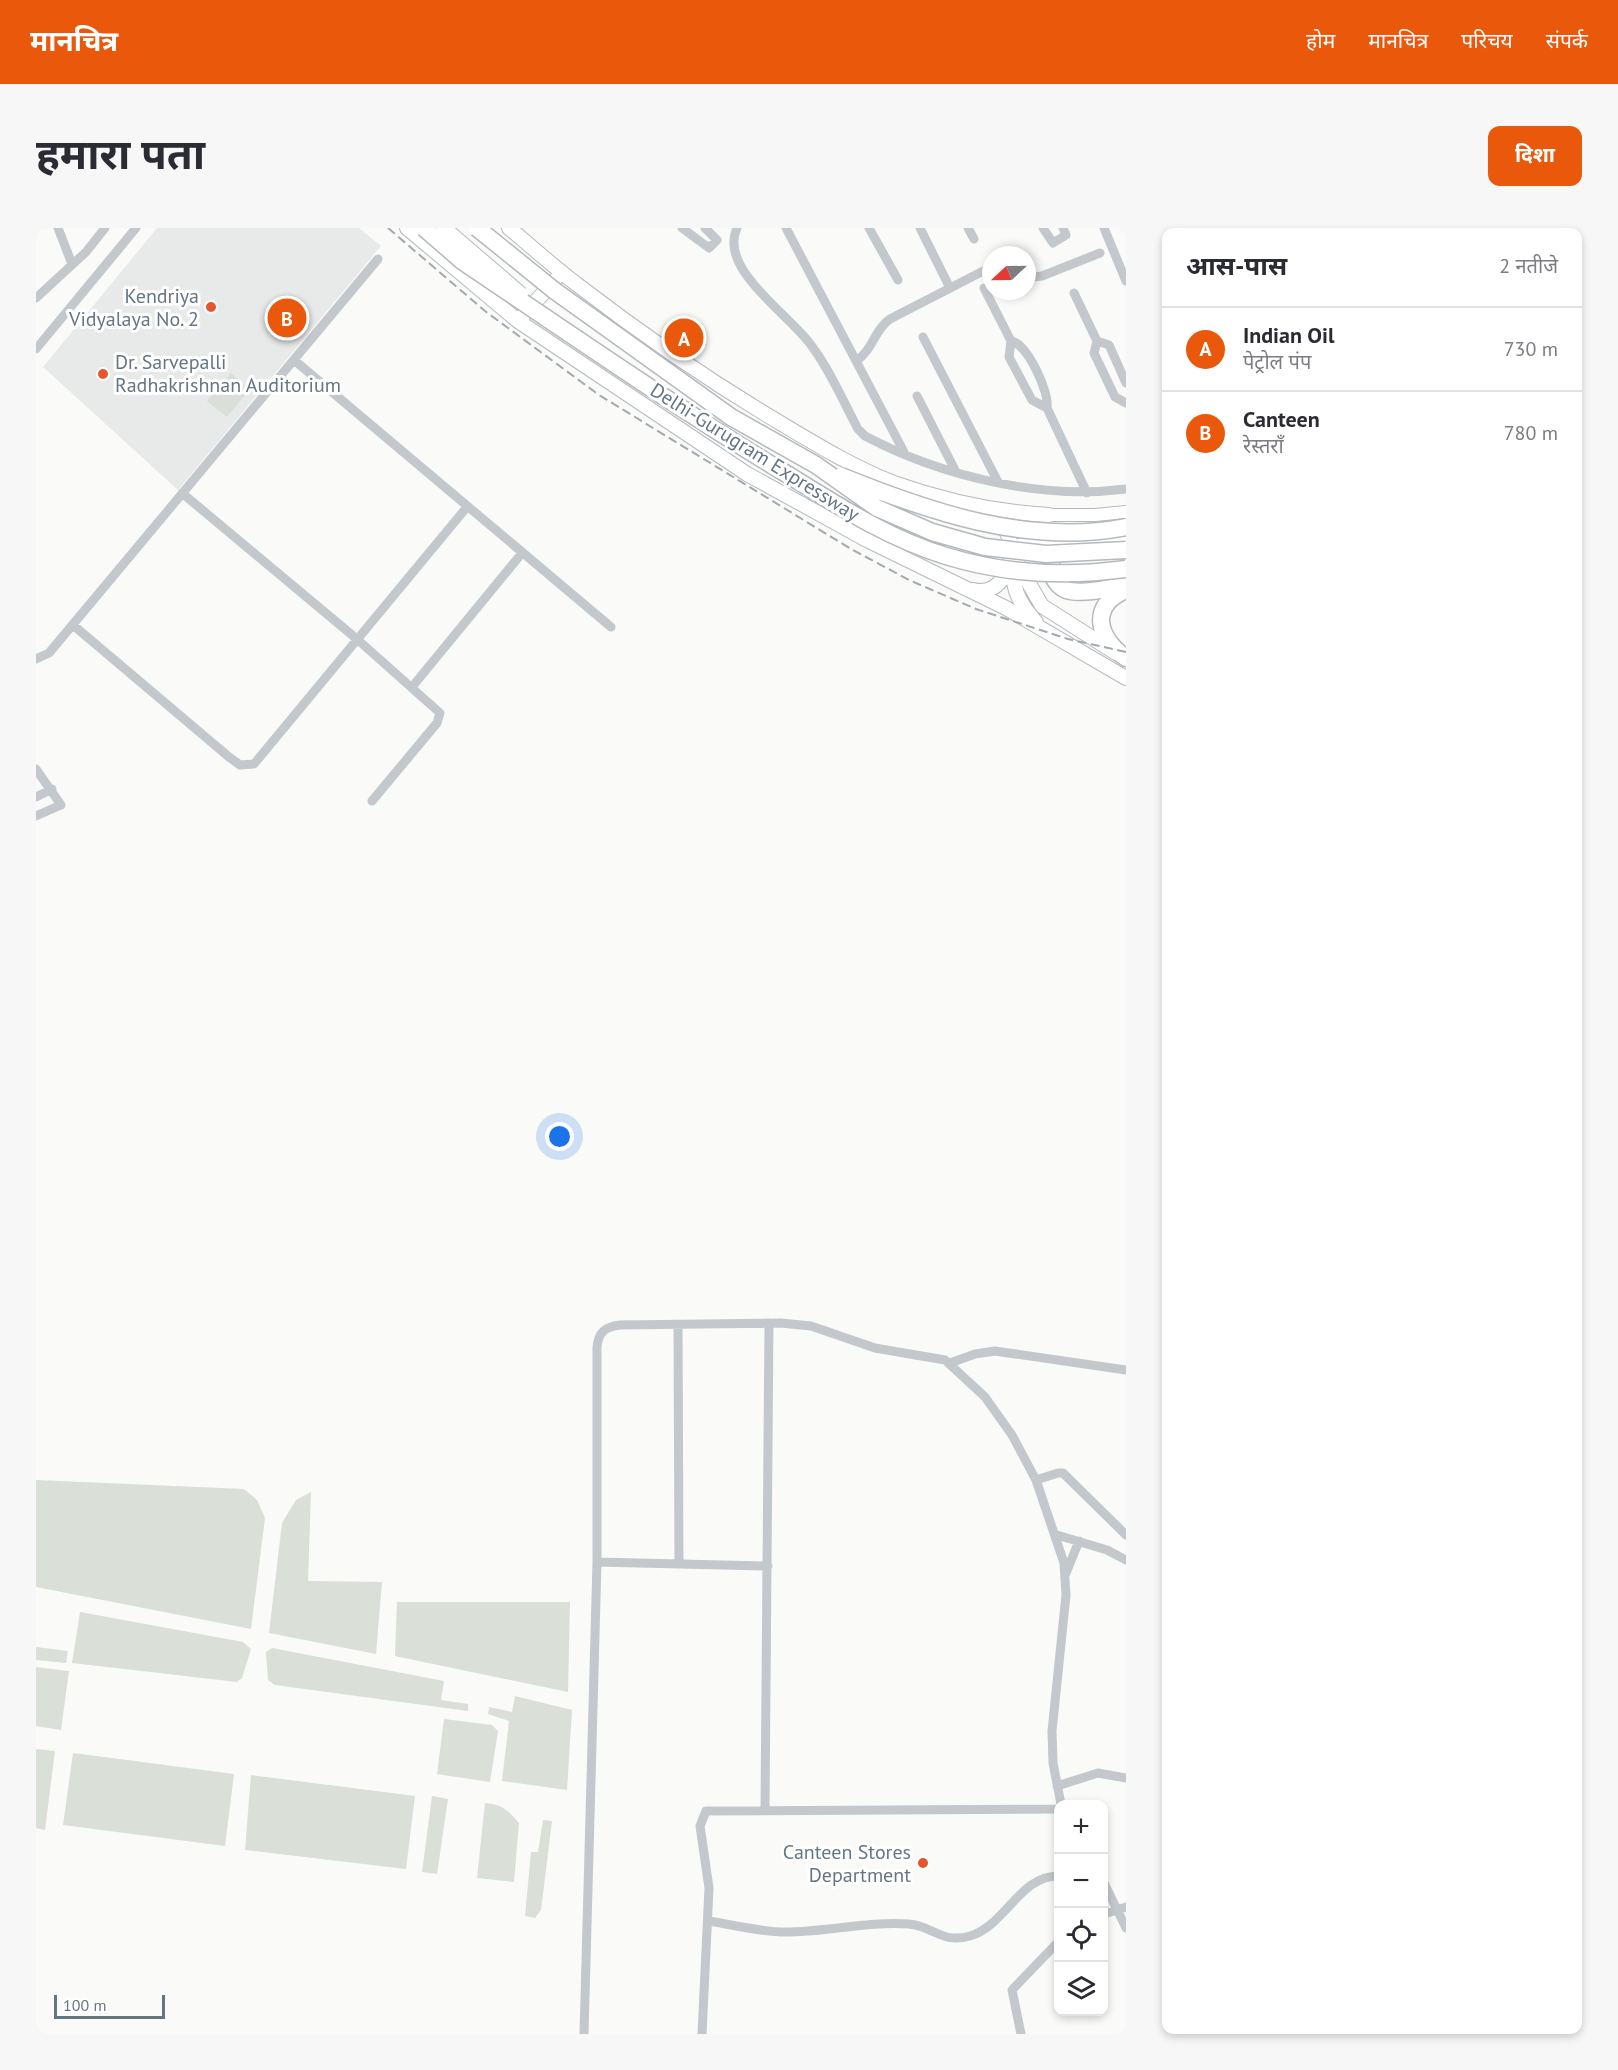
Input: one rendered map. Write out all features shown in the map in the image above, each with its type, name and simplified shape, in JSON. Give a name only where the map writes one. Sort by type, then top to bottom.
[{"type":"highway","name":"Delhi-Gurugram Expressway","points":[[424,228],[462,261],[549,320],[719,433],[869,524],[903,540],[972,563],[1018,571],[1074,574],[1126,569]]},
{"type":"highway","name":"Delhi-Gurugram Expressway","points":[[477,228],[555,291],[731,417],[816,465],[877,508],[957,540],[1012,551],[1046,554],[1126,550]]},
{"type":"highway","points":[[816,465],[901,500],[970,520],[1019,529],[1074,532],[1126,527]]},
{"type":"highway","points":[[1019,553],[1078,540],[1126,536]]},
{"type":"highway","points":[[1078,540],[1061,546],[1053,556],[1051,569],[1057,583],[1064,588],[1077,591],[1126,585]]},
{"type":"highway","points":[[1126,590],[1109,602],[1102,614],[1101,622],[1107,643],[1126,659]]},
{"type":"main road","points":[[407,228],[518,321],[747,474],[1052,635],[1126,678]]},
{"type":"main road","points":[[444,228],[476,253],[549,320]]},
{"type":"main road","points":[[509,228],[562,272],[668,352],[732,394],[816,444],[891,482],[982,509],[1049,515],[1126,512]]},
{"type":"main road","points":[[518,321],[562,272]]},
{"type":"main road","points":[[822,515],[845,516],[857,504],[862,481],[852,462]]},
{"type":"main road","points":[[966,589],[977,592],[991,588],[1002,580],[1008,567],[1011,548],[1006,530],[998,520],[982,509]]},
{"type":"main road","points":[[1049,515],[1019,553],[1013,577],[1021,603],[1037,623],[1052,635]]},
{"type":"main road","points":[[1019,553],[1042,606],[1126,659]]},
{"type":"street","points":[[58,228],[72,264]]},
{"type":"street","points":[[36,298],[86,252],[105,228]]},
{"type":"street","points":[[36,349],[136,228]]},
{"type":"street","points":[[682,228],[706,247],[732,241]]},
{"type":"street","points":[[705,228],[716,238],[715,244]]},
{"type":"street","points":[[736,228],[732,241],[736,258],[746,276],[812,345],[861,433],[956,472],[998,482],[1087,493],[1126,489]]},
{"type":"street","points":[[786,228],[904,452]]},
{"type":"street","points":[[871,228],[898,280]]},
{"type":"street","points":[[920,228],[950,288]]},
{"type":"street","points":[[968,228],[974,239]]},
{"type":"street","points":[[1043,228],[1053,243],[1066,235],[1063,228]]},
{"type":"street","points":[[1104,228],[1126,281]]},
{"type":"street","points":[[1036,277],[1101,253]]},
{"type":"street","points":[[36,659],[49,654],[378,259]]},
{"type":"street","points":[[856,361],[869,351],[885,322],[982,272]]},
{"type":"street","points":[[1074,293],[1097,341],[1094,353],[1115,397],[1126,404]]},
{"type":"street","points":[[990,300],[1011,342],[1008,354],[1032,400],[1047,408]]},
{"type":"street","points":[[923,337],[998,482]]},
{"type":"street","points":[[1097,341],[1109,345],[1126,384]]},
{"type":"street","points":[[1011,342],[1018,343],[1025,350],[1047,396],[1047,408],[1087,493]]},
{"type":"street","points":[[294,360],[611,627]]},
{"type":"street","points":[[917,396],[956,472]]},
{"type":"street","points":[[182,493],[437,709],[440,718],[372,801]]},
{"type":"street","points":[[73,625],[229,757],[247,765],[260,759],[467,507]]},
{"type":"street","points":[[412,687],[522,553]]},
{"type":"street","points":[[36,769],[61,805],[36,816]]},
{"type":"street","points":[[36,797],[52,789]]},
{"type":"street","points":[[765,1810],[769,1323]]},
{"type":"street","points":[[584,2034],[597,1562],[598,1340],[601,1332],[612,1326],[769,1323],[811,1326],[875,1348],[937,1357],[950,1363],[994,1407],[1036,1480],[1057,1535],[1065,1575],[1064,1616],[1052,1731],[1059,1800]]},
{"type":"street","points":[[678,1325],[679,1564]]},
{"type":"street","points":[[950,1363],[975,1354],[995,1351],[1126,1370]]},
{"type":"street","points":[[1036,1480],[1063,1473],[1126,1534]]},
{"type":"street","points":[[1057,1535],[1107,1550],[1126,1560]]},
{"type":"street","points":[[1065,1575],[1079,1541]]},
{"type":"street","points":[[597,1562],[768,1566]]},
{"type":"street","points":[[1057,1786],[1098,1773],[1126,1778]]},
{"type":"street","points":[[702,2034],[709,1921],[708,1876],[700,1826],[703,1815],[712,1809],[1054,1809]]},
{"type":"street","points":[[709,1921],[788,1932],[910,1924],[943,1937],[962,1937],[981,1931],[1034,1884],[1049,1876],[1054,1876]]},
{"type":"street","points":[[1108,1889],[1122,1908],[1126,1928]]},
{"type":"street","points":[[1021,2034],[1012,1990],[1054,1946]]},
{"type":"shaded area","name":"Kendriya Vidyalaya No. 2","points":[[157,228],[359,228],[381,246],[178,490],[43,367]]},
{"type":"shaded area","points":[[231,373],[249,390],[227,417],[207,401]]},
{"type":"shaded area","points":[[36,1480],[244,1489],[257,1500],[265,1518],[251,1629],[36,1587]]},
{"type":"shaded area","points":[[311,1492],[308,1581],[382,1582],[376,1654],[269,1633],[282,1523],[296,1500]]},
{"type":"shaded area","points":[[397,1602],[570,1602],[568,1692],[395,1656]]},
{"type":"shaded area","points":[[80,1612],[243,1642],[251,1649],[242,1678],[237,1682],[72,1663]]},
{"type":"shaded area","points":[[36,1647],[68,1651],[66,1663],[36,1660]]},
{"type":"shaded area","points":[[272,1648],[444,1681],[441,1700],[468,1704],[468,1711],[275,1685],[268,1680],[266,1652]]},
{"type":"shaded area","points":[[36,1667],[69,1671],[61,1730],[36,1726]]},
{"type":"shaded area","points":[[515,1696],[572,1710],[567,1790],[502,1781],[509,1721],[488,1714],[489,1707],[512,1712]]},
{"type":"shaded area","points":[[444,1719],[492,1725],[498,1731],[490,1782],[437,1774]]},
{"type":"shaded area","points":[[36,1749],[55,1751],[45,1830],[36,1828]]},
{"type":"shaded area","points":[[73,1753],[234,1774],[225,1846],[63,1825]]},
{"type":"shaded area","points":[[251,1775],[415,1796],[406,1869],[245,1850]]},
{"type":"shaded area","points":[[432,1796],[448,1799],[437,1874],[422,1872]]},
{"type":"shaded area","points":[[485,1803],[505,1809],[519,1823],[514,1882],[477,1878]]},
{"type":"shaded area","points":[[543,1820],[552,1821],[541,1910],[535,1918],[525,1916],[531,1852],[538,1852]]},
{"type":"railway","points":[[388,228],[485,311],[599,395],[851,549],[909,580],[976,609],[1068,639],[1126,652]]},
{"type":"place","name":"Kendriya Vidyalaya No. 2","points":[[211,307]]},
{"type":"place","name":"Canteen","points":[[287,318]]},
{"type":"place","name":"Indian Oil","points":[[684,338]]},
{"type":"place","name":"Dr. Sarvepalli Radhakrishnan Auditorium","points":[[103,374]]},
{"type":"place","name":"Canteen Stores Department","points":[[923,1863]]}]
